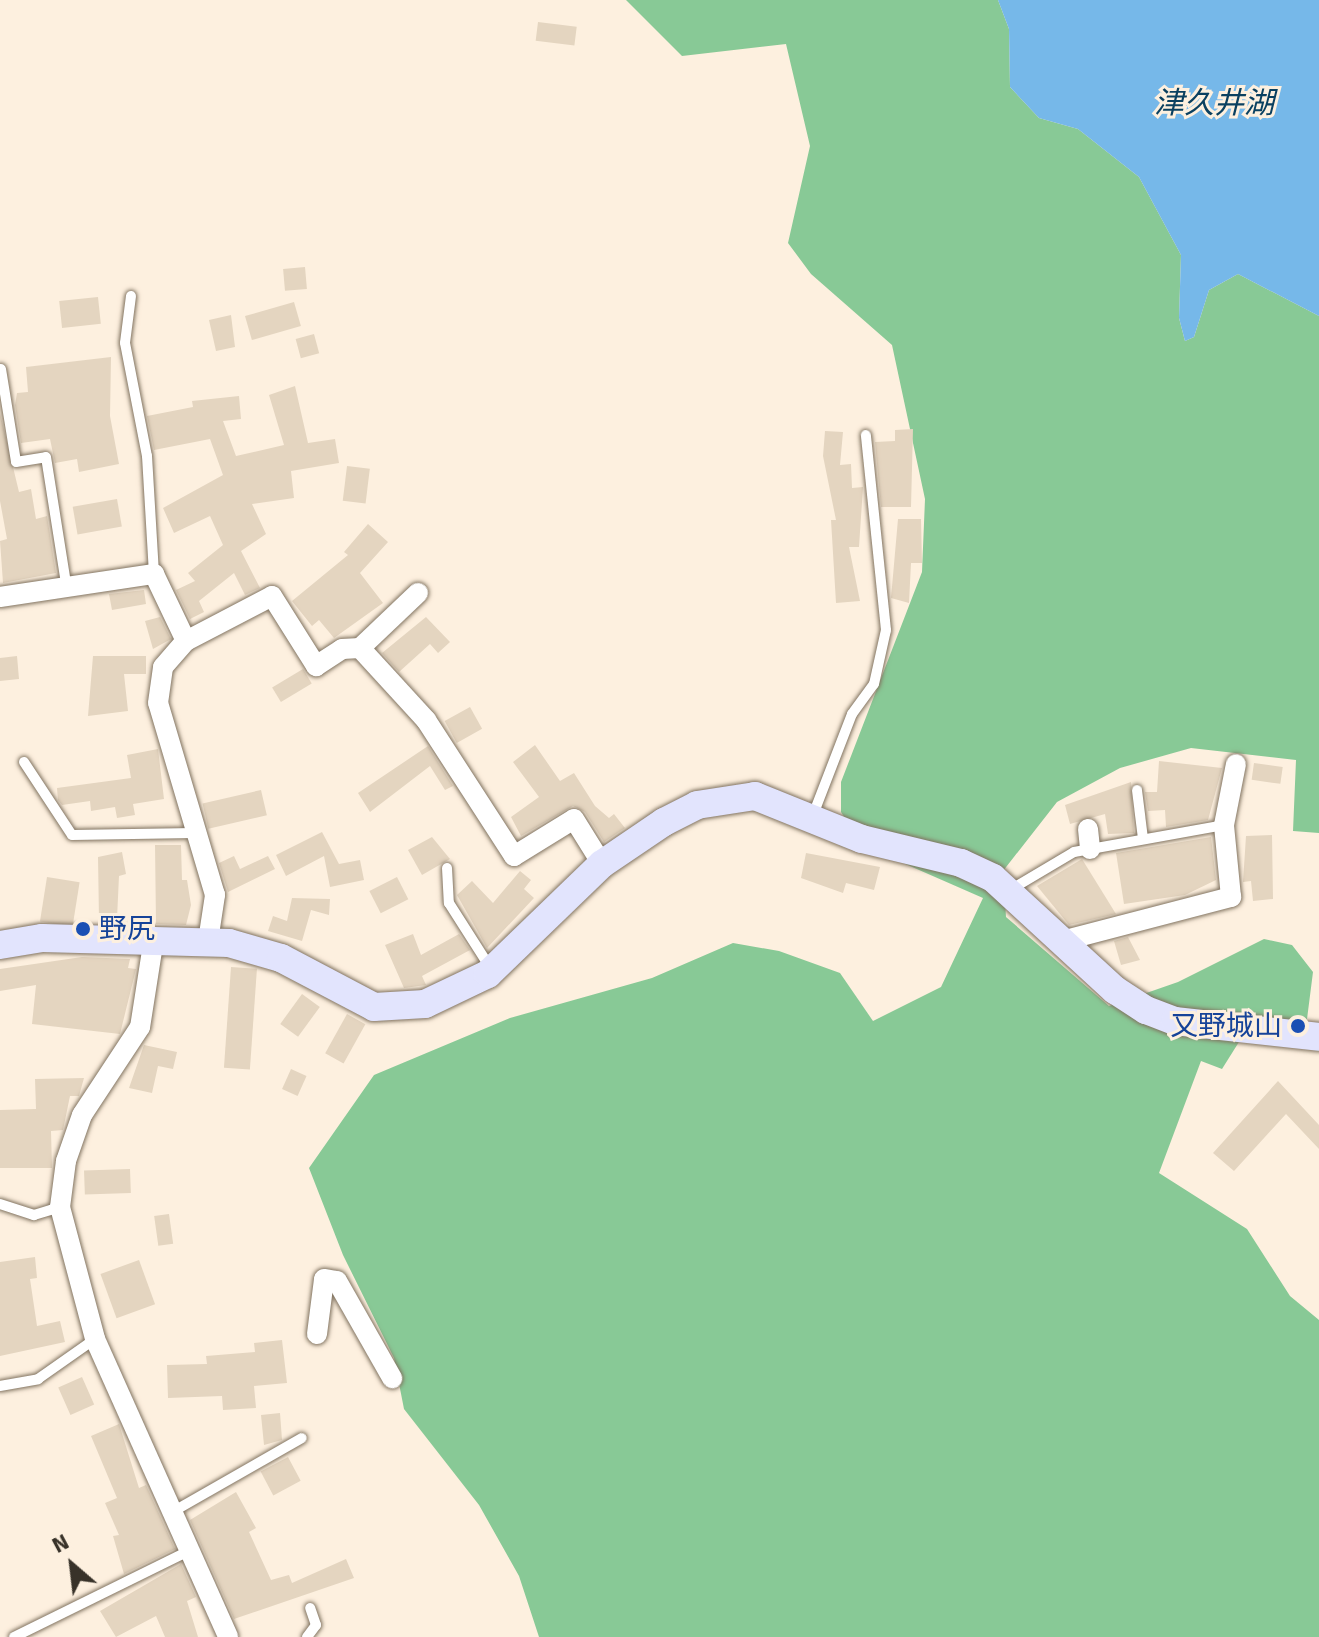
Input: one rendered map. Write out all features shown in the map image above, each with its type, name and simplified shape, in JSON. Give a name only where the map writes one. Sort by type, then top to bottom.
[{"type":"street","points":[[0,597],[66,583],[154,574],[186,641]]},
{"type":"street","points":[[208,941],[215,895],[194,833],[158,703],[163,667],[186,641],[272,596],[316,666],[342,649],[360,648],[418,593]]},
{"type":"street","points":[[360,648],[426,720],[514,856],[574,819],[602,864]]},
{"type":"street","points":[[1062,941],[1231,897],[1224,825],[1236,764]]},
{"type":"street","points":[[0,945],[42,938],[208,941],[281,958],[374,1007],[425,1004],[492,971],[602,864],[664,822],[726,797],[755,796],[862,839],[961,863],[1008,891],[1115,990],[1161,1015],[1319,1037]]},
{"type":"street","points":[[154,938],[140,1027],[82,1115],[66,1161],[60,1207],[95,1339],[192,1550],[228,1637]]},
{"type":"street","points":[[317,1334],[324,1279],[337,1281],[392,1378]]},
{"type":"lane","points":[[131,296],[125,343],[147,456],[154,574]]},
{"type":"lane","points":[[1,369],[16,462],[46,457],[66,583]]},
{"type":"lane","points":[[813,817],[852,714],[874,684],[886,630],[866,435]]},
{"type":"lane","points":[[24,762],[72,835],[194,833]]},
{"type":"lane","points":[[1137,790],[1143,839]]},
{"type":"lane","points":[[1008,891],[1089,839],[1143,839],[1224,825]]},
{"type":"lane","points":[[447,868],[449,903],[492,971]]},
{"type":"lane","points":[[0,1204],[34,1215],[60,1207]]},
{"type":"lane","points":[[0,1386],[38,1379],[95,1339]]},
{"type":"lane","points":[[174,1511],[302,1438]]},
{"type":"lane","points":[[14,1637],[192,1550]]},
{"type":"lane","points":[[307,1637],[316,1625],[310,1608]]},
{"type":"green space","points":[[626,0],[998,0],[1009,29],[1010,87],[1039,118],[1078,129],[1139,177],[1181,255],[1179,318],[1185,341],[1194,337],[1209,290],[1238,274],[1319,316],[1319,833],[1293,831],[1296,760],[1191,748],[1120,768],[1057,802],[1003,871],[1006,917],[1109,1006],[1178,982],[1264,939],[1292,945],[1313,972],[1306,1027],[1254,1018],[1222,1069],[1201,1061],[1159,1173],[1247,1229],[1290,1296],[1319,1320],[1319,1637],[539,1637],[519,1576],[479,1505],[404,1409],[394,1358],[343,1255],[309,1168],[374,1075],[510,1018],[652,978],[733,943],[779,951],[840,973],[873,1021],[941,987],[983,898],[862,845],[841,812],[841,782],[922,572],[925,499],[892,345],[811,274],[788,243],[810,146],[786,44],[682,56]]},
{"type":"water","name":"津久井湖","points":[[998,0],[1319,0],[1319,316],[1238,274],[1209,290],[1194,337],[1185,341],[1179,318],[1181,255],[1139,177],[1078,129],[1039,118],[1010,87],[1009,29]]},
{"type":"building","points":[[538,22],[577,27],[574,46],[536,41]]},
{"type":"building","points":[[305,267],[307,289],[285,291],[283,269]]},
{"type":"building","points":[[98,297],[101,324],[62,328],[59,301]]},
{"type":"building","points":[[294,302],[301,326],[252,340],[245,316]]},
{"type":"building","points":[[231,315],[235,347],[216,351],[209,320]]},
{"type":"building","points":[[314,334],[319,353],[301,358],[296,339]]},
{"type":"building","points":[[111,357],[110,416],[119,464],[79,472],[77,459],[55,463],[50,439],[21,443],[15,405],[17,393],[28,392],[26,367]]},
{"type":"building","points":[[295,386],[308,443],[335,439],[339,463],[291,471],[294,498],[252,504],[266,534],[241,551],[260,588],[245,595],[234,573],[199,601],[204,612],[190,619],[176,590],[195,581],[188,573],[223,545],[210,516],[174,533],[163,508],[223,475],[210,439],[154,450],[147,416],[193,407],[192,401],[239,396],[241,419],[223,421],[236,456],[284,445],[269,395]]},
{"type":"building","points":[[0,413],[19,492],[31,489],[36,519],[47,516],[56,573],[3,583],[0,541],[7,539],[0,501]]},
{"type":"building","points":[[913,429],[911,507],[881,507],[875,442],[895,441],[895,430]]},
{"type":"building","points":[[825,431],[843,432],[840,465],[851,464],[852,488],[863,487],[859,547],[849,547],[860,601],[836,603],[831,520],[836,520],[823,456]]},
{"type":"building","points":[[347,466],[370,469],[366,504],[343,501]]},
{"type":"building","points":[[117,499],[122,527],[78,534],[73,507]]},
{"type":"building","points":[[898,519],[921,519],[922,563],[911,563],[909,603],[891,598]]},
{"type":"building","points":[[368,524],[388,542],[360,573],[383,603],[334,638],[319,620],[312,626],[292,601],[348,555],[344,552]]},
{"type":"building","points":[[144,590],[146,604],[112,610],[109,594]]},
{"type":"building","points":[[160,617],[171,639],[153,649],[145,621]]},
{"type":"building","points":[[426,617],[450,642],[438,653],[430,644],[399,672],[382,653]]},
{"type":"building","points":[[17,656],[19,679],[0,681],[0,658]]},
{"type":"building","points":[[93,656],[146,656],[146,674],[124,674],[128,711],[88,716]]},
{"type":"building","points":[[303,669],[312,684],[281,702],[272,688]]},
{"type":"building","points":[[470,707],[482,729],[457,743],[445,721]]},
{"type":"building","points":[[535,745],[560,781],[574,773],[595,806],[609,818],[614,814],[625,828],[604,842],[585,812],[573,806],[521,836],[511,817],[539,797],[513,762]]},
{"type":"building","points":[[428,746],[453,786],[445,790],[430,766],[370,812],[358,793]]},
{"type":"building","points":[[158,749],[164,799],[133,804],[135,815],[117,818],[115,807],[91,811],[90,801],[62,805],[58,800],[57,788],[131,778],[127,755]]},
{"type":"building","points":[[1159,761],[1222,768],[1208,820],[1166,827],[1165,810],[1148,811],[1145,792],[1157,792]]},
{"type":"building","points":[[1254,763],[1283,767],[1280,784],[1252,780]]},
{"type":"building","points":[[1131,782],[1134,833],[1108,834],[1105,814],[1070,824],[1065,805]]},
{"type":"building","points":[[261,790],[267,815],[208,829],[203,803]]},
{"type":"building","points":[[322,832],[339,864],[360,860],[364,880],[330,887],[324,856],[286,876],[276,855]]},
{"type":"building","points":[[1272,835],[1273,899],[1253,901],[1251,881],[1243,882],[1246,836]]},
{"type":"building","points":[[432,837],[450,859],[422,875],[408,850]]},
{"type":"building","points":[[1211,837],[1216,880],[1185,895],[1124,904],[1116,853]]},
{"type":"building","points":[[155,845],[181,845],[182,880],[187,880],[191,905],[186,925],[156,924]]},
{"type":"building","points":[[122,852],[126,874],[119,876],[117,919],[99,920],[98,857]]},
{"type":"building","points":[[806,853],[880,867],[874,890],[846,883],[843,893],[801,878]]},
{"type":"building","points":[[234,856],[240,869],[268,856],[275,869],[228,892],[219,863]]},
{"type":"building","points":[[1082,859],[1116,914],[1069,925],[1037,886]]},
{"type":"building","points":[[520,871],[531,880],[524,889],[534,898],[487,948],[457,895],[472,881],[493,903]]},
{"type":"building","points":[[47,877],[80,882],[73,927],[40,921]]},
{"type":"building","points":[[397,877],[408,899],[381,913],[369,891]]},
{"type":"building","points":[[292,898],[330,899],[329,915],[311,910],[302,941],[268,931],[273,916],[287,921]]},
{"type":"building","points":[[413,934],[421,955],[459,934],[470,950],[422,976],[426,985],[404,988],[385,945]]},
{"type":"building","points":[[1128,937],[1140,960],[1121,965],[1114,941]]},
{"type":"building","points":[[82,957],[130,959],[128,968],[136,969],[120,1034],[32,1024],[36,985],[0,991],[0,969]]},
{"type":"building","points":[[231,967],[257,969],[250,1070],[224,1068]]},
{"type":"building","points":[[302,994],[320,1007],[298,1037],[280,1024]]},
{"type":"building","points":[[347,1014],[365,1024],[344,1064],[325,1053]]},
{"type":"building","points":[[144,1045],[177,1052],[173,1069],[158,1066],[152,1093],[129,1088]]},
{"type":"building","points":[[291,1069],[307,1076],[298,1096],[282,1089]]},
{"type":"building","points":[[84,1078],[79,1096],[70,1096],[63,1130],[51,1131],[52,1168],[0,1168],[0,1110],[36,1109],[35,1079]]},
{"type":"building","points":[[1278,1081],[1319,1125],[1319,1149],[1286,1114],[1234,1171],[1213,1153]]},
{"type":"building","points":[[130,1169],[131,1193],[85,1195],[84,1171]]},
{"type":"building","points":[[169,1214],[173,1244],[158,1246],[154,1216]]},
{"type":"building","points":[[35,1257],[37,1278],[30,1279],[37,1326],[60,1321],[65,1342],[0,1356],[0,1262]]},
{"type":"building","points":[[139,1260],[155,1304],[117,1318],[100,1274]]},
{"type":"building","points":[[282,1340],[287,1383],[254,1386],[256,1408],[223,1410],[222,1396],[168,1398],[167,1365],[207,1364],[206,1356],[255,1352],[254,1343]]},
{"type":"building","points":[[82,1377],[94,1404],[70,1415],[58,1388]]},
{"type":"building","points":[[280,1413],[282,1440],[264,1445],[261,1415]]},
{"type":"building","points":[[119,1424],[139,1488],[146,1485],[175,1549],[124,1574],[113,1536],[119,1535],[105,1503],[117,1498],[91,1436]]},
{"type":"building","points":[[288,1457],[301,1481],[273,1495],[261,1472]]},
{"type":"building","points":[[236,1492],[256,1528],[249,1532],[271,1580],[289,1575],[292,1583],[346,1559],[354,1578],[234,1619],[190,1520]]},
{"type":"building","points":[[181,1564],[196,1597],[187,1601],[198,1637],[165,1637],[156,1616],[116,1637],[100,1611]]},
{"type":"place","name":"野尻","points":[[83,929]]},
{"type":"place","name":"又野城山","points":[[1298,1026]]}]
